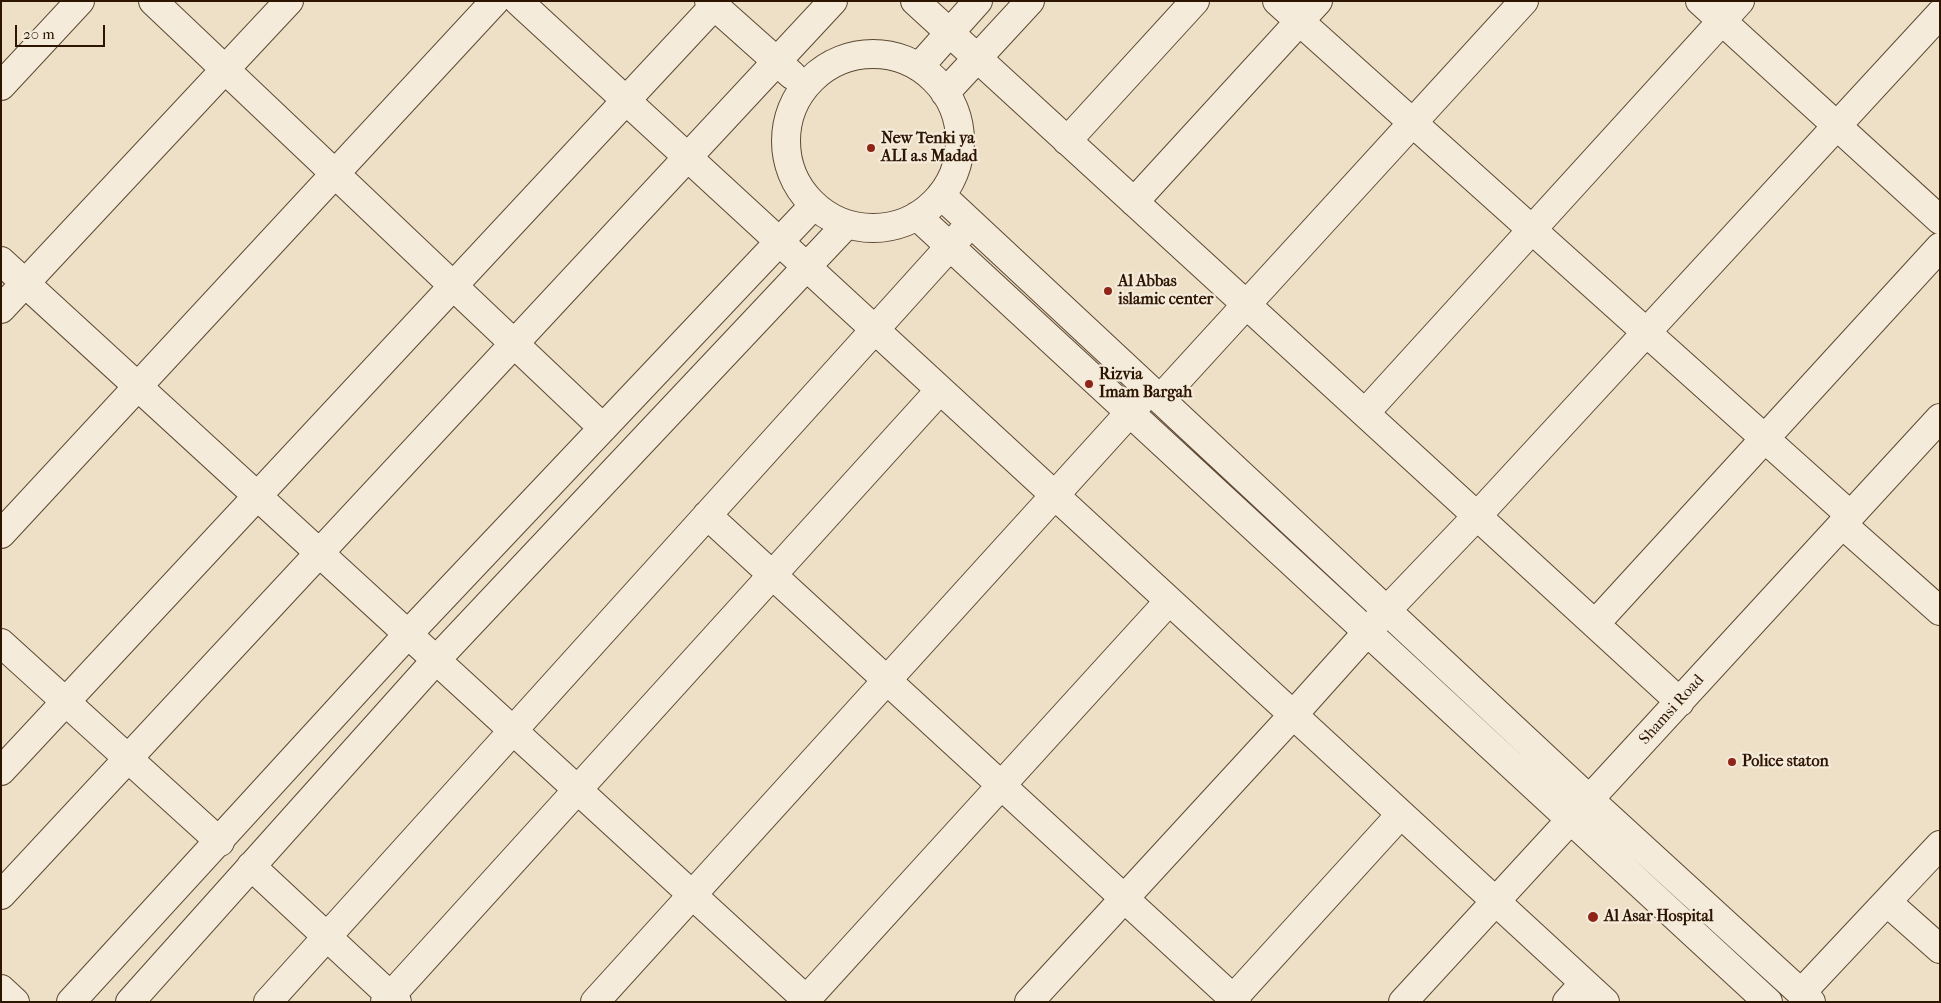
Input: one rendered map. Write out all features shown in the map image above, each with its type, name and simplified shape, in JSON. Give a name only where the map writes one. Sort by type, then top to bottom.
[{"type":"street","points":[[1,86],[80,1]]},
{"type":"street","points":[[154,1],[603,428]]},
{"type":"street","points":[[1,308],[290,1]]},
{"type":"street","points":[[1,534],[495,1]]},
{"type":"street","points":[[518,1],[1496,901],[1576,992],[1605,1002]]},
{"type":"street","points":[[1,895],[833,1]]},
{"type":"street","points":[[915,1],[1680,702]]},
{"type":"street","points":[[919,66],[978,1]]},
{"type":"street","points":[[945,93],[1030,1]]},
{"type":"street","points":[[1067,141],[1195,1]]},
{"type":"street","points":[[1277,1],[1645,333],[1765,438],[1940,611]]},
{"type":"street","points":[[1134,202],[1318,1]]},
{"type":"street","points":[[595,1002],[1130,412],[1155,394],[1246,304],[1524,1]]},
{"type":"street","points":[[1700,1],[1940,220]]},
{"type":"street","points":[[1364,413],[1740,1]]},
{"type":"street","points":[[1,771],[453,286],[711,4],[803,85]]},
{"type":"street","points":[[1029,1002],[1293,716],[1387,610],[1940,14]]},
{"type":"street","points":[[865,54],[893,56],[919,66],[936,79],[954,109],[960,136],[957,164],[941,195],[926,211],[917,216],[901,224],[874,229],[846,225],[814,205],[799,189],[788,162],[786,132],[803,85],[837,62],[865,54]]},
{"type":"street","points":[[941,195],[1590,800],[1806,997],[1887,902],[1940,845]]},
{"type":"street","points":[[71,1002],[220,842],[408,634],[814,205]]},
{"type":"street","points":[[917,216],[1768,1002]]},
{"type":"street","points":[[268,1002],[972,223]]},
{"type":"street","points":[[130,1002],[436,660],[846,225]]},
{"type":"street","points":[[1595,624],[1940,247]]},
{"type":"street","points":[[1,261],[806,1001],[1170,601]]},
{"type":"street","points":[[251,866],[391,1000],[940,390]]},
{"type":"street","name":"Shamsi Road","points":[[1403,1002],[1940,418]]},
{"type":"street","points":[[708,515],[1002,785],[1233,1001],[1401,814]]},
{"type":"street","points":[[1,643],[220,842]]},
{"type":"street","points":[[1887,902],[1940,949]]},
{"type":"street","points":[[1,989],[15,1002]]},
{"type":"place","name":"New Tenki ya ALI a.s Madad","points":[[871,148]]},
{"type":"place","name":"Al Abbas islamic center","points":[[1108,291]]},
{"type":"place","name":"Rizvia Imam Bargah","points":[[1089,384]]},
{"type":"place","name":"Police staton","points":[[1732,762]]},
{"type":"place","name":"Al Asar Hospital","points":[[1593,917]]}]
